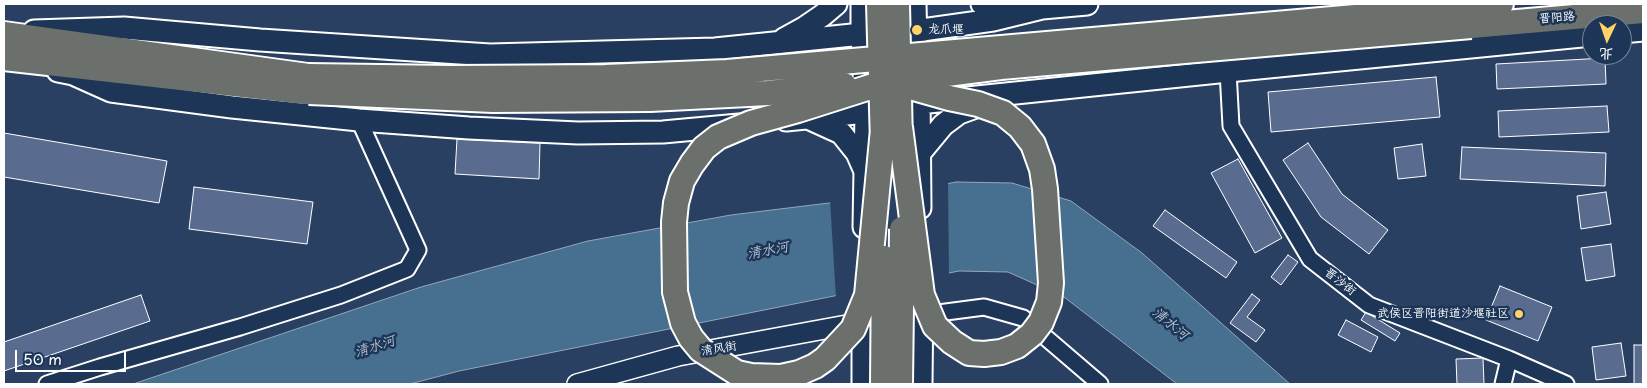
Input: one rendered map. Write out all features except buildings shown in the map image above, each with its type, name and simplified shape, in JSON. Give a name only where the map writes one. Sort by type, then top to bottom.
[{"type":"main road","points":[[778,42],[804,28],[836,4]]},
{"type":"main road","points":[[862,4],[866,112],[863,384]]},
{"type":"main road","points":[[879,4],[902,216],[900,384]]},
{"type":"main road","points":[[883,384],[885,211],[898,4]]},
{"type":"main road","points":[[915,4],[919,103],[922,305],[921,384]]},
{"type":"main road","points":[[982,4],[1008,9],[1086,4]]},
{"type":"main road","points":[[4,59],[493,100],[650,99],[768,92],[889,81],[1001,67],[1470,17],[1501,4]]},
{"type":"main road","points":[[4,33],[124,28],[260,40],[490,55],[715,49],[862,34],[915,31],[993,20],[1042,8]]},
{"type":"main road","name":"晋阳路","points":[[1470,17],[1643,11]]},
{"type":"main road","points":[[4,33],[309,84],[452,78],[586,77],[727,72],[1470,17]]},
{"type":"main road","points":[[4,59],[73,74],[111,90],[358,120],[578,133],[663,132],[866,112],[919,103],[1028,93],[1228,70],[1582,36]]},
{"type":"main road","points":[[889,81],[1003,112],[1020,126],[1033,144],[1042,169],[1046,189],[1051,284],[1049,302],[1041,322],[1032,334],[1017,346],[1001,352],[984,354],[969,352],[952,342],[935,326],[922,295],[891,128],[867,295],[853,329],[825,359],[815,366],[799,373],[781,377],[751,376],[737,373],[701,350],[683,324],[675,292],[674,222],[676,203],[682,181],[692,164],[704,148],[718,137],[751,123],[889,81]]},
{"type":"main road","points":[[919,154],[944,124],[959,113],[982,104],[1028,93]]},
{"type":"main road","points":[[808,118],[841,133],[856,153],[865,175]]},
{"type":"street","name":"晋沙街","points":[[1228,70],[1231,126],[1310,259],[1370,305],[1509,359],[1566,384]]},
{"type":"street","points":[[47,384],[100,367],[240,328],[341,295],[407,269],[418,250],[358,120]]},
{"type":"street","points":[[922,305],[984,307],[1024,318],[1100,384]]},
{"type":"street","name":"清风街","points":[[577,384],[678,356],[863,322]]},
{"type":"street","points":[[1503,384],[1509,359]]},
{"type":"water","name":"清水河","points":[[957,182],[1012,183],[1071,201],[1142,253],[1290,384],[1177,384],[1064,297],[1008,272],[959,271],[459,371],[410,384],[133,384],[421,287],[588,241],[731,215],[837,202]]},
{"type":"pier","points":[[948,181],[949,276],[836,298],[830,200]]},
{"type":"place","name":"龙爪堰","points":[[917,30]]},
{"type":"place","name":"武侯区晋阳街道沙堰社区","points":[[1519,314]]}]
